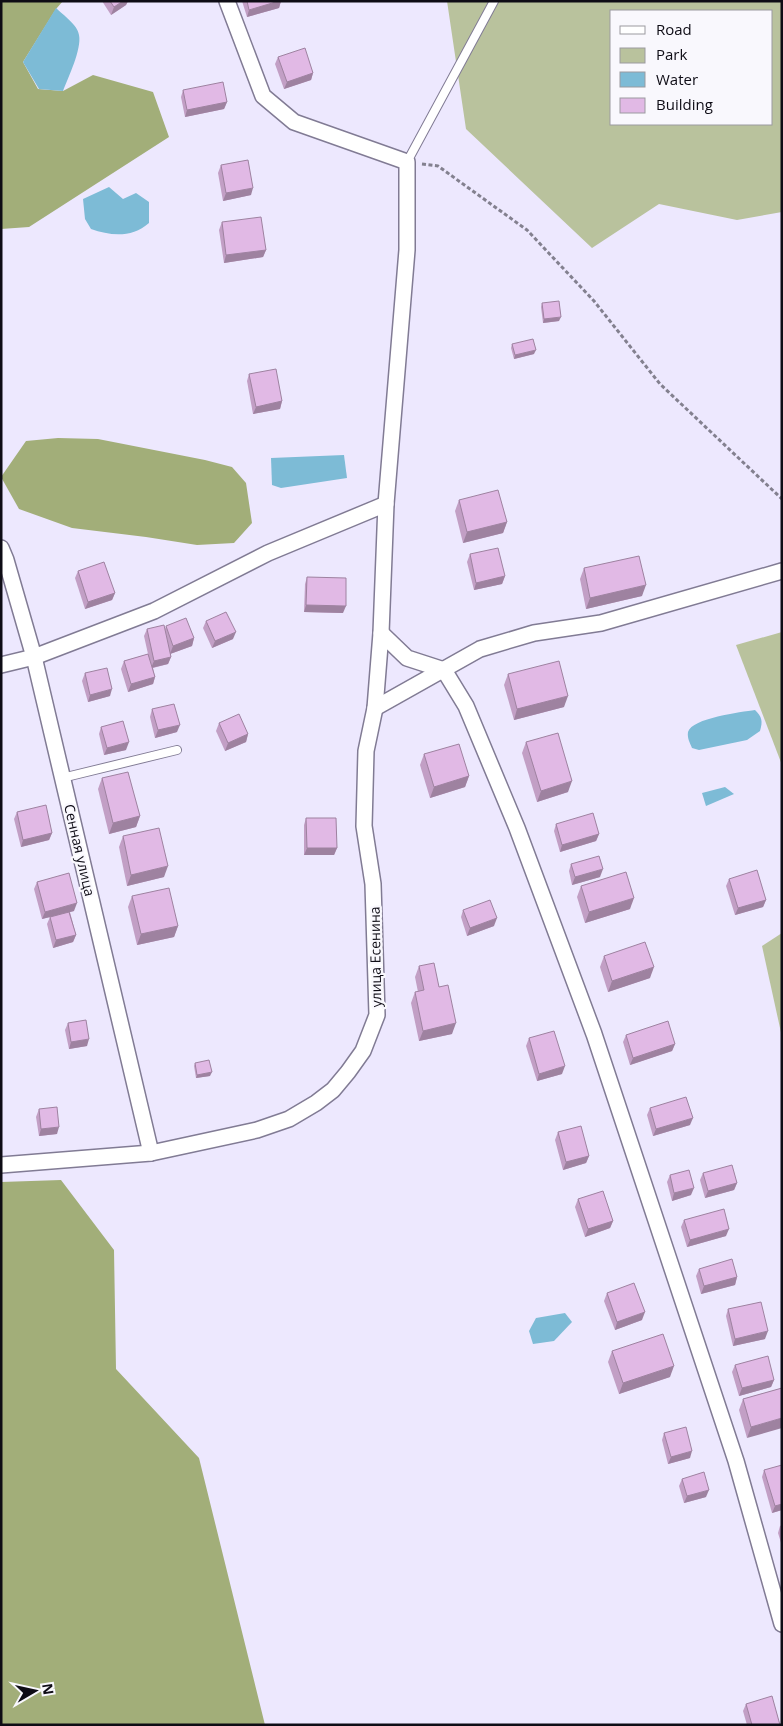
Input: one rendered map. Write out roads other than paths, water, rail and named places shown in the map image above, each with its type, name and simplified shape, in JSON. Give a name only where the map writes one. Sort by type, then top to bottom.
[{"type":"street","points":[[228,1],[262,96],[294,122],[407,162]]},
{"type":"street","name":"улица Есенина","points":[[1,1165],[152,1153],[257,1130],[289,1119],[316,1103],[333,1090],[363,1051],[377,1015],[373,884],[364,826],[366,750],[375,708],[381,633],[386,504],[407,250],[407,162]]},
{"type":"street","points":[[1,665],[34,656],[154,611],[268,553],[386,504]]},
{"type":"street","name":"Сенная улица","points":[[1,548],[34,656],[152,1153]]},
{"type":"street","points":[[375,708],[480,649],[534,633],[601,623],[782,571]]},
{"type":"street","points":[[381,633],[407,658],[444,670],[466,706],[517,828],[594,1034],[736,1461],[782,1624]]},
{"type":"lane","points":[[407,162],[494,1]]},
{"type":"lane","points":[[62,778],[177,750]]},
{"type":"water","points":[[56,8],[73,24],[79,35],[77,55],[63,91],[39,89],[23,62]]},
{"type":"water","points":[[109,187],[123,199],[136,193],[149,202],[149,223],[136,231],[121,234],[91,229],[85,219],[83,199]]},
{"type":"water","points":[[344,455],[347,478],[281,488],[272,485],[271,458]]},
{"type":"water","points":[[755,710],[762,722],[761,728],[760,731],[747,740],[699,750],[692,748],[688,738],[688,732],[691,727],[718,716]]},
{"type":"water","points":[[725,787],[734,794],[706,806],[702,793]]},
{"type":"water","points":[[565,1313],[572,1322],[554,1341],[533,1344],[529,1331],[536,1318]]}]
